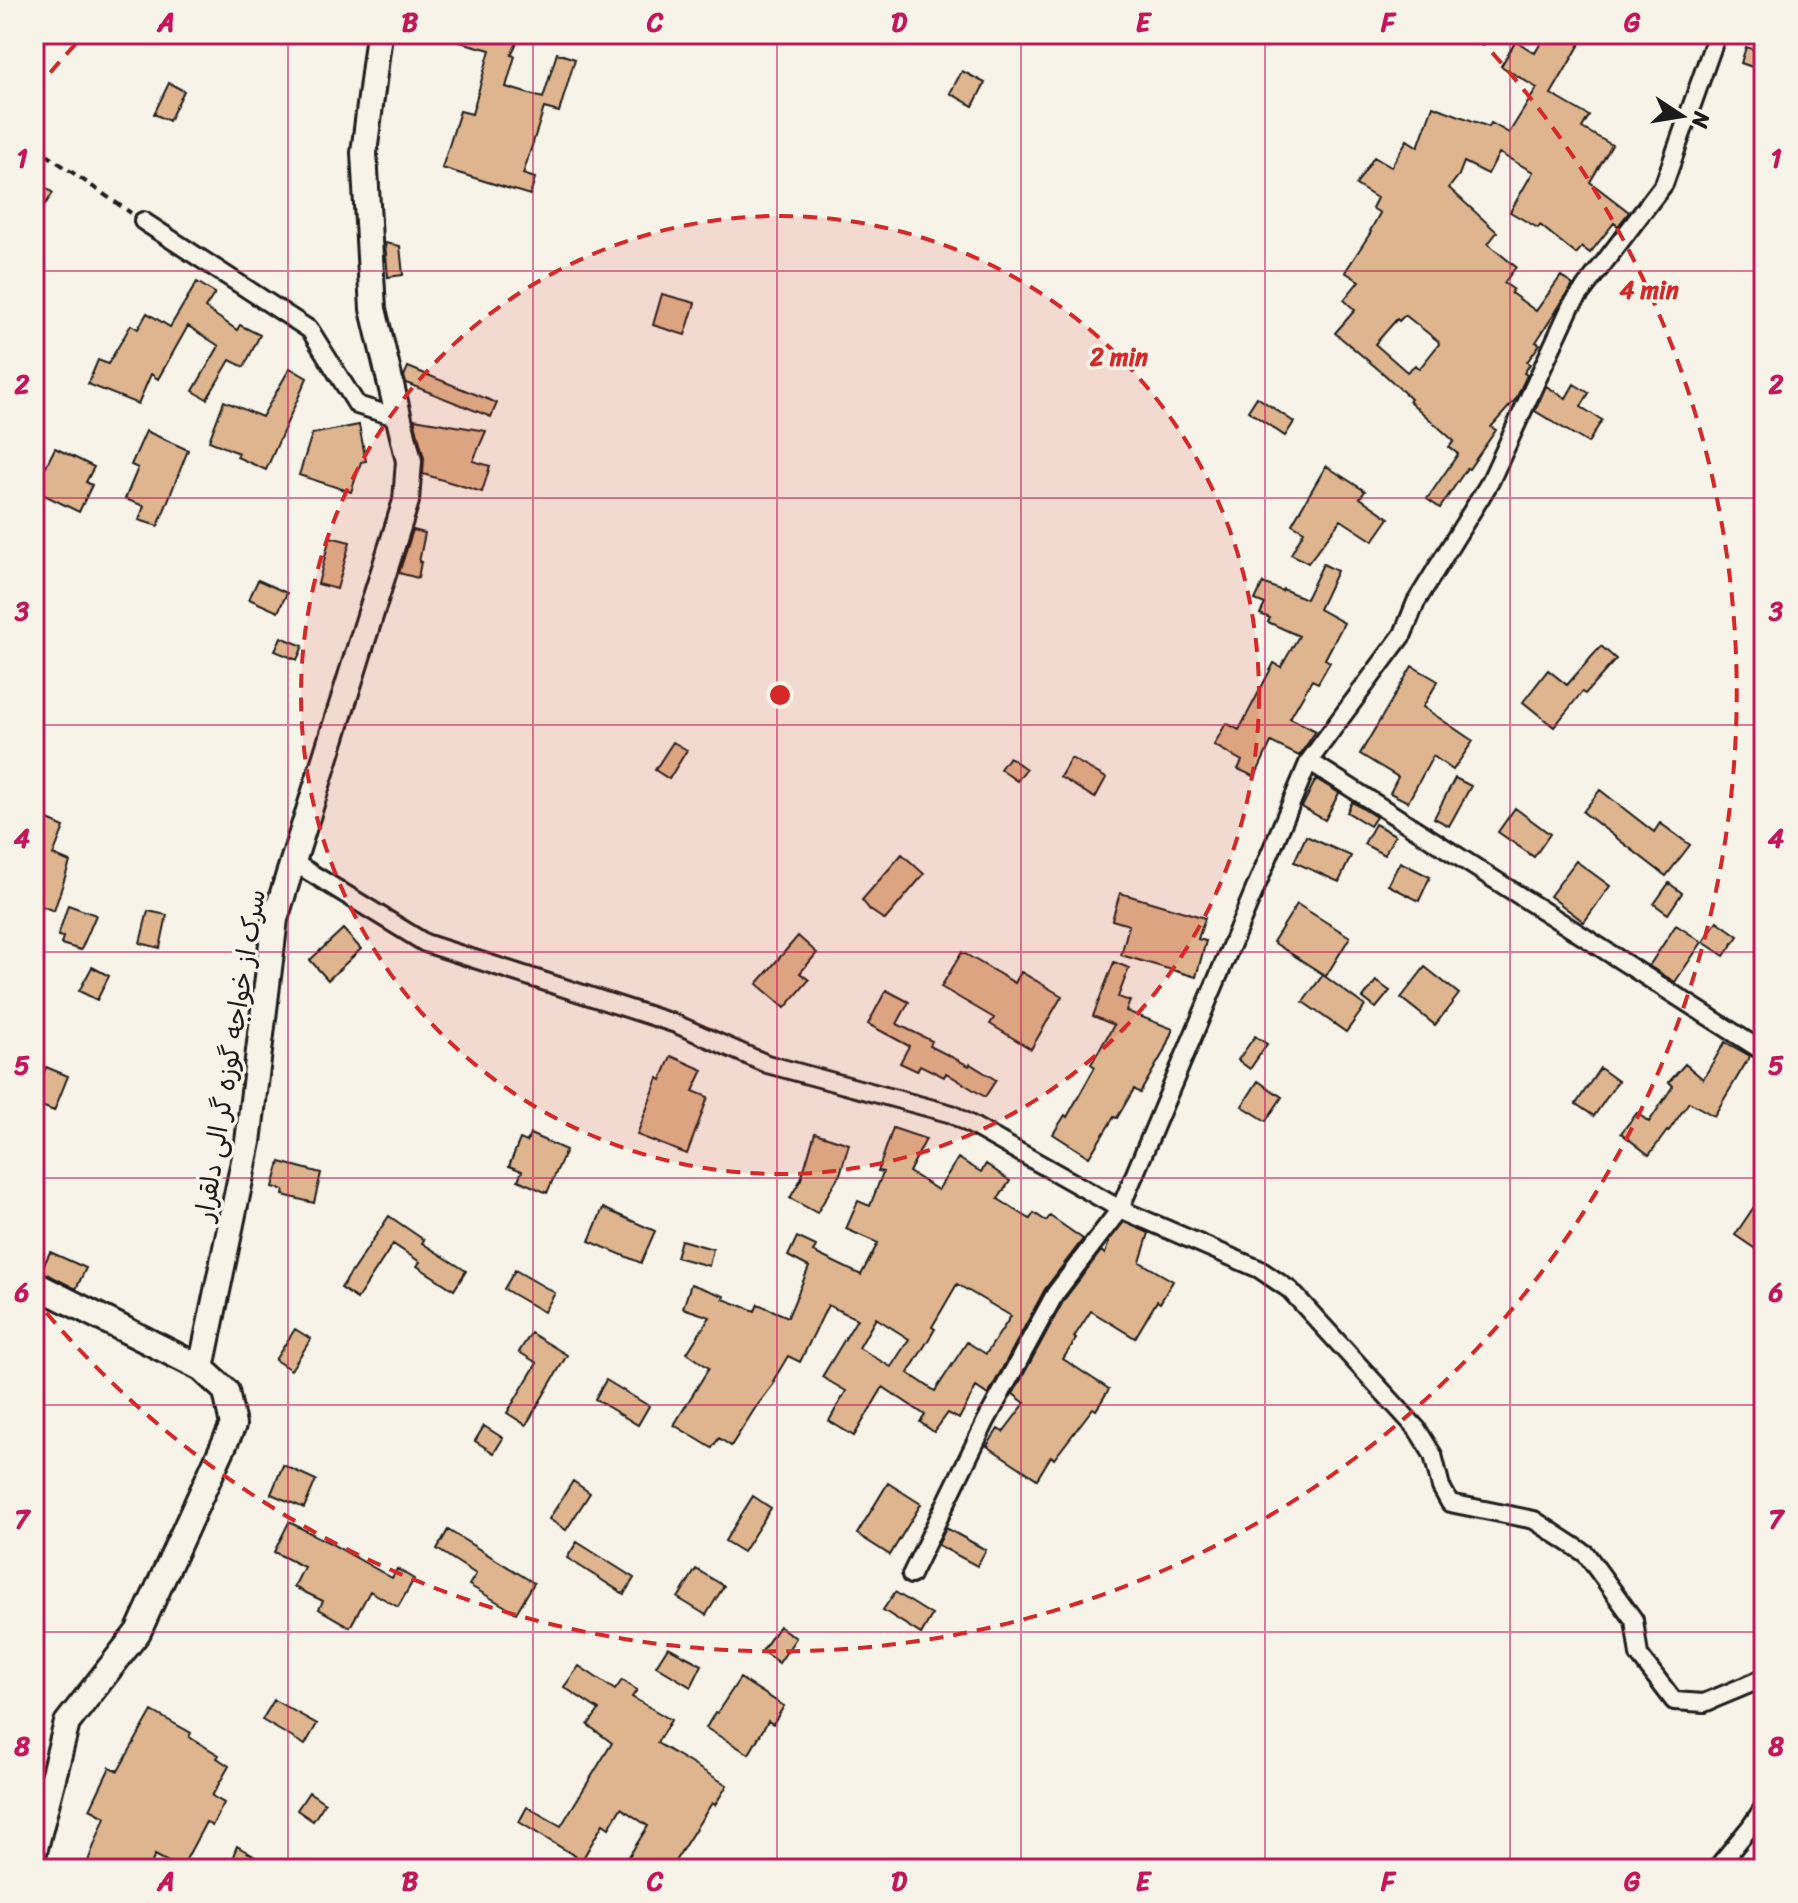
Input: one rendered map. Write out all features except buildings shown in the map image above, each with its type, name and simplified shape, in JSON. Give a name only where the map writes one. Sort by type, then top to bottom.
[{"type":"street","name":"سرک از خواجه گوزه گر الی دلقرار","points":[[201,1368],[248,1142],[275,919],[406,501],[409,461],[373,309],[364,153],[379,34]]},
{"type":"street","points":[[911,1575],[986,1421],[1055,1294],[1120,1209],[1309,761],[1403,634],[1416,602],[1490,482],[1571,306],[1664,184],[1717,34]]},
{"type":"street","points":[[143,221],[310,330],[357,405],[399,418]]},
{"type":"street","points":[[1309,761],[1764,1052]]},
{"type":"street","points":[[293,862],[425,943],[676,1024],[767,1064],[952,1114],[1120,1209],[1259,1269],[1290,1290],[1417,1429],[1433,1455],[1441,1487],[1450,1503],[1534,1520],[1586,1554],[1634,1620],[1639,1655],[1674,1701],[1704,1703],[1764,1678]]},
{"type":"street","points":[[34,1284],[201,1368],[226,1391],[233,1425],[138,1632],[67,1723],[34,1852]]},
{"type":"street","points":[[1716,1869],[1764,1807]]},
{"type":"path","points":[[34,146],[143,221]]}]
